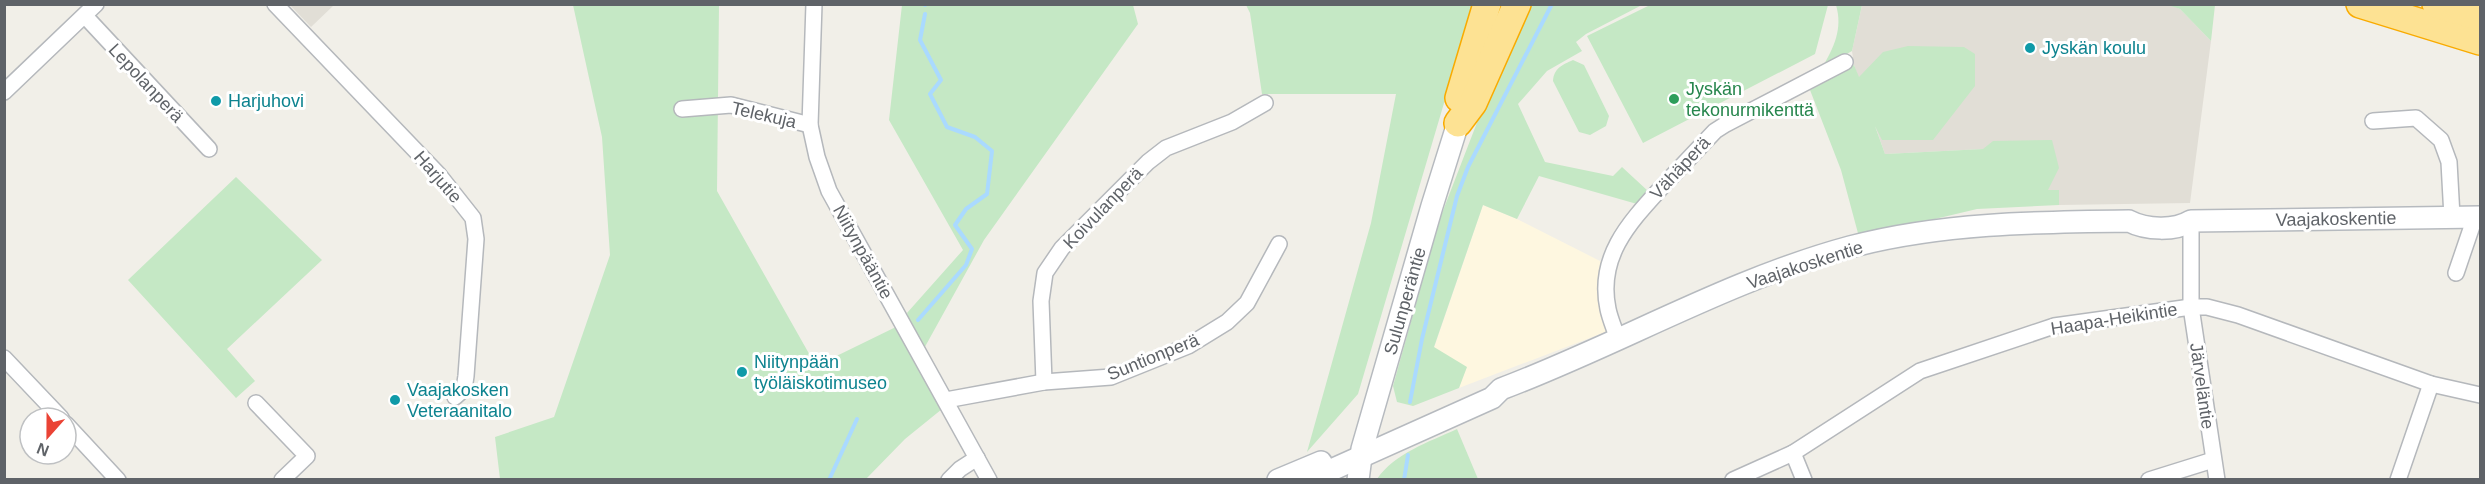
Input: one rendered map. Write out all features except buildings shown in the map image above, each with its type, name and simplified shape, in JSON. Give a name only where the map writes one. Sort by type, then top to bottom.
[{"type":"highway","points":[[1458,123],[1459,98],[1487,4]]},
{"type":"highway","points":[[1458,123],[1473,103],[1517,4]]},
{"type":"highway","points":[[2360,4],[2481,41]]},
{"type":"highway","points":[[2436,4],[2481,17]]},
{"type":"main road","name":"Sulunperäntie","points":[[1358,480],[1363,448],[1458,123]]},
{"type":"main road","name":"Vaajakoskentie","points":[[1309,480],[1363,448],[1471,392],[1489,388],[1501,389],[1734,288],[1850,247],[1919,234],[2000,224],[2129,221],[2140,227],[2162,227],[2182,226],[2191,221],[2468,217]]},
{"type":"main road","name":"Vaajakoskentie","points":[[1278,480],[1363,448]]},
{"type":"street","points":[[4,92],[96,4]]},
{"type":"street","name":"Harjutie","points":[[275,4],[439,175],[472,218],[476,239],[466,376],[464,388],[455,397]]},
{"type":"street","name":"Niitynpääntie","points":[[814,4],[810,126],[817,158],[829,191],[989,480]]},
{"type":"street","name":"Lepolanperä","points":[[85,16],[209,149]]},
{"type":"street","name":"Vähäperä","points":[[1618,339],[1608,309],[1606,288],[1610,262],[1616,245],[1631,220],[1715,131],[1845,62]]},
{"type":"street","name":"Koivulanperä","points":[[1044,382],[1041,301],[1045,273],[1062,248],[1148,162],[1166,148],[1232,122],[1265,103]]},
{"type":"street","name":"Telekuja","points":[[682,109],[731,105],[810,126]]},
{"type":"street","points":[[2373,121],[2416,118],[2441,140],[2472,226],[2456,273]]},
{"type":"street","name":"Järveläntie","points":[[2191,221],[2191,307],[2217,480]]},
{"type":"street","name":"Suntionperä","points":[[946,400],[1044,382],[1112,377],[1188,346],[1227,322],[1247,303],[1279,244]]},
{"type":"street","name":"Haapa-Heikintie","points":[[1734,480],[1793,453],[1920,371],[1943,362],[2054,326],[2191,307],[2207,307],[2238,315],[2431,384],[2481,395]]},
{"type":"street","points":[[4,358],[50,406]]},
{"type":"street","points":[[2398,480],[2431,384]]},
{"type":"street","points":[[256,403],[307,456],[282,480]]},
{"type":"street","points":[[78,437],[118,480]]},
{"type":"street","points":[[1793,453],[1804,480]]},
{"type":"street","points":[[949,480],[977,458]]},
{"type":"street","points":[[2149,480],[2213,460]]},
{"type":"shaded area","points":[[2168,4],[2180,9],[2211,41],[2190,203],[2059,205],[2059,190],[2000,191],[1983,149],[1885,154],[1854,65],[1852,51],[1862,5]]},
{"type":"shaded area","points":[[290,5],[334,5],[311,27]]},
{"type":"shaded area","points":[[1483,205],[1517,219],[1602,262],[1598,288],[1601,314],[1608,331],[1459,388],[1466,367],[1434,348]]},
{"type":"green space","points":[[573,5],[719,5],[717,191],[816,366],[902,324],[947,405],[905,439],[866,479],[500,479],[495,437],[554,417],[610,255],[602,137]]},
{"type":"green space","points":[[902,5],[1133,5],[1138,24],[984,240],[921,354],[907,313],[963,250],[889,120]]},
{"type":"green space","points":[[1246,5],[1473,5],[1358,394],[1307,452],[1371,223],[1396,94],[1262,94],[1250,13]]},
{"type":"green space","points":[[1530,5],[1642,5],[1586,34],[1576,42],[1582,51],[1547,71],[1518,104],[1545,162],[1613,176],[1622,167],[1648,191],[1637,204],[1539,176],[1517,219],[1483,205],[1434,347],[1467,367],[1459,388],[1413,406],[1397,402],[1393,386],[1439,221],[1507,45]]},
{"type":"green space","name":"Jyskän tekonurmikenttä","points":[[1650,5],[1828,5],[1815,54],[1643,143],[1587,36]]},
{"type":"green space","points":[[1836,5],[1862,5],[1852,51],[1822,68],[1838,30]]},
{"type":"green space","points":[[2168,5],[2215,5],[2211,41],[2180,9]]},
{"type":"green space","points":[[1908,46],[1964,47],[1975,54],[1975,86],[1933,140],[1882,140],[1875,126],[1885,154],[1983,149],[1993,141],[2052,140],[2059,168],[2048,190],[2059,190],[2059,205],[1977,209],[1859,237],[1841,170],[1810,90],[1854,65],[1859,77],[1883,52]]},
{"type":"green space","points":[[1573,60],[1584,65],[1609,116],[1606,126],[1590,135],[1579,132],[1553,81],[1557,70]]},
{"type":"green space","points":[[236,177],[322,260],[227,349],[255,381],[236,398],[128,280]]},
{"type":"green space","points":[[1457,429],[1478,479],[1377,479],[1384,470],[1403,455]]},
{"type":"waterway","points":[[1410,402],[1422,339],[1457,196],[1468,167],[1552,4]]},
{"type":"waterway","points":[[918,320],[966,265],[972,249],[955,225],[966,209],[987,194],[992,151],[975,137],[947,127],[930,94],[941,80],[920,40],[925,14]]},
{"type":"waterway","points":[[829,480],[857,419]]},
{"type":"waterway","points":[[1404,480],[1408,455]]},
{"type":"place","name":"Jyskän koulu","points":[[2030,48]]},
{"type":"place","name":"Jyskän tekonurmikenttä","points":[[1674,99]]},
{"type":"place","name":"Harjuhovi","points":[[216,101]]},
{"type":"place","name":"Niitynpään työläiskotimuseo","points":[[742,372]]},
{"type":"place","name":"Vaajakosken Veteraanitalo","points":[[395,400]]}]
